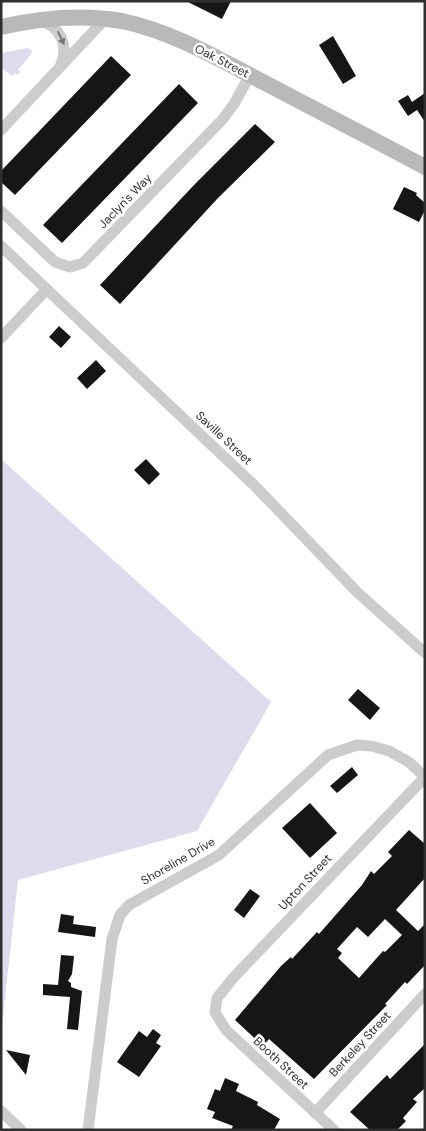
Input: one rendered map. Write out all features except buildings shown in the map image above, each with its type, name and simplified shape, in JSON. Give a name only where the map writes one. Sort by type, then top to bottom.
[{"type":"street","name":"Oak Street","points":[[1,27],[35,20],[105,19],[169,35],[421,161]]},
{"type":"street","points":[[1,130],[105,19]]},
{"type":"street","points":[[35,20],[50,25],[62,38],[64,50],[58,69]]},
{"type":"street","name":"Jaclyn's Way","points":[[1,210],[55,262],[67,267],[83,263],[222,120],[234,104],[250,75]]},
{"type":"street","name":"Saville Street","points":[[1,246],[255,486],[357,592],[425,653]]},
{"type":"street","points":[[1,338],[47,289]]},
{"type":"street","name":"Shoreline Drive","points":[[88,1130],[112,939],[120,915],[129,905],[219,855],[328,754],[357,745],[371,746],[389,751],[409,762],[425,777]]},
{"type":"street","name":"Upton Street","points":[[215,1012],[217,998],[234,977],[425,777]]},
{"type":"street","name":"Berkeley Street","points":[[315,1113],[425,994]]},
{"type":"street","name":"Booth Street","points":[[215,1012],[226,1030],[334,1130]]},
{"type":"street","points":[[1,1111],[21,1130]]},
{"type":"shaded area","points":[[27,48],[32,53],[18,70],[20,72],[18,75],[15,73],[13,76],[1,68],[1,53]]},
{"type":"shaded area","points":[[1,459],[271,702],[197,831],[18,880],[1,1034]]}]
